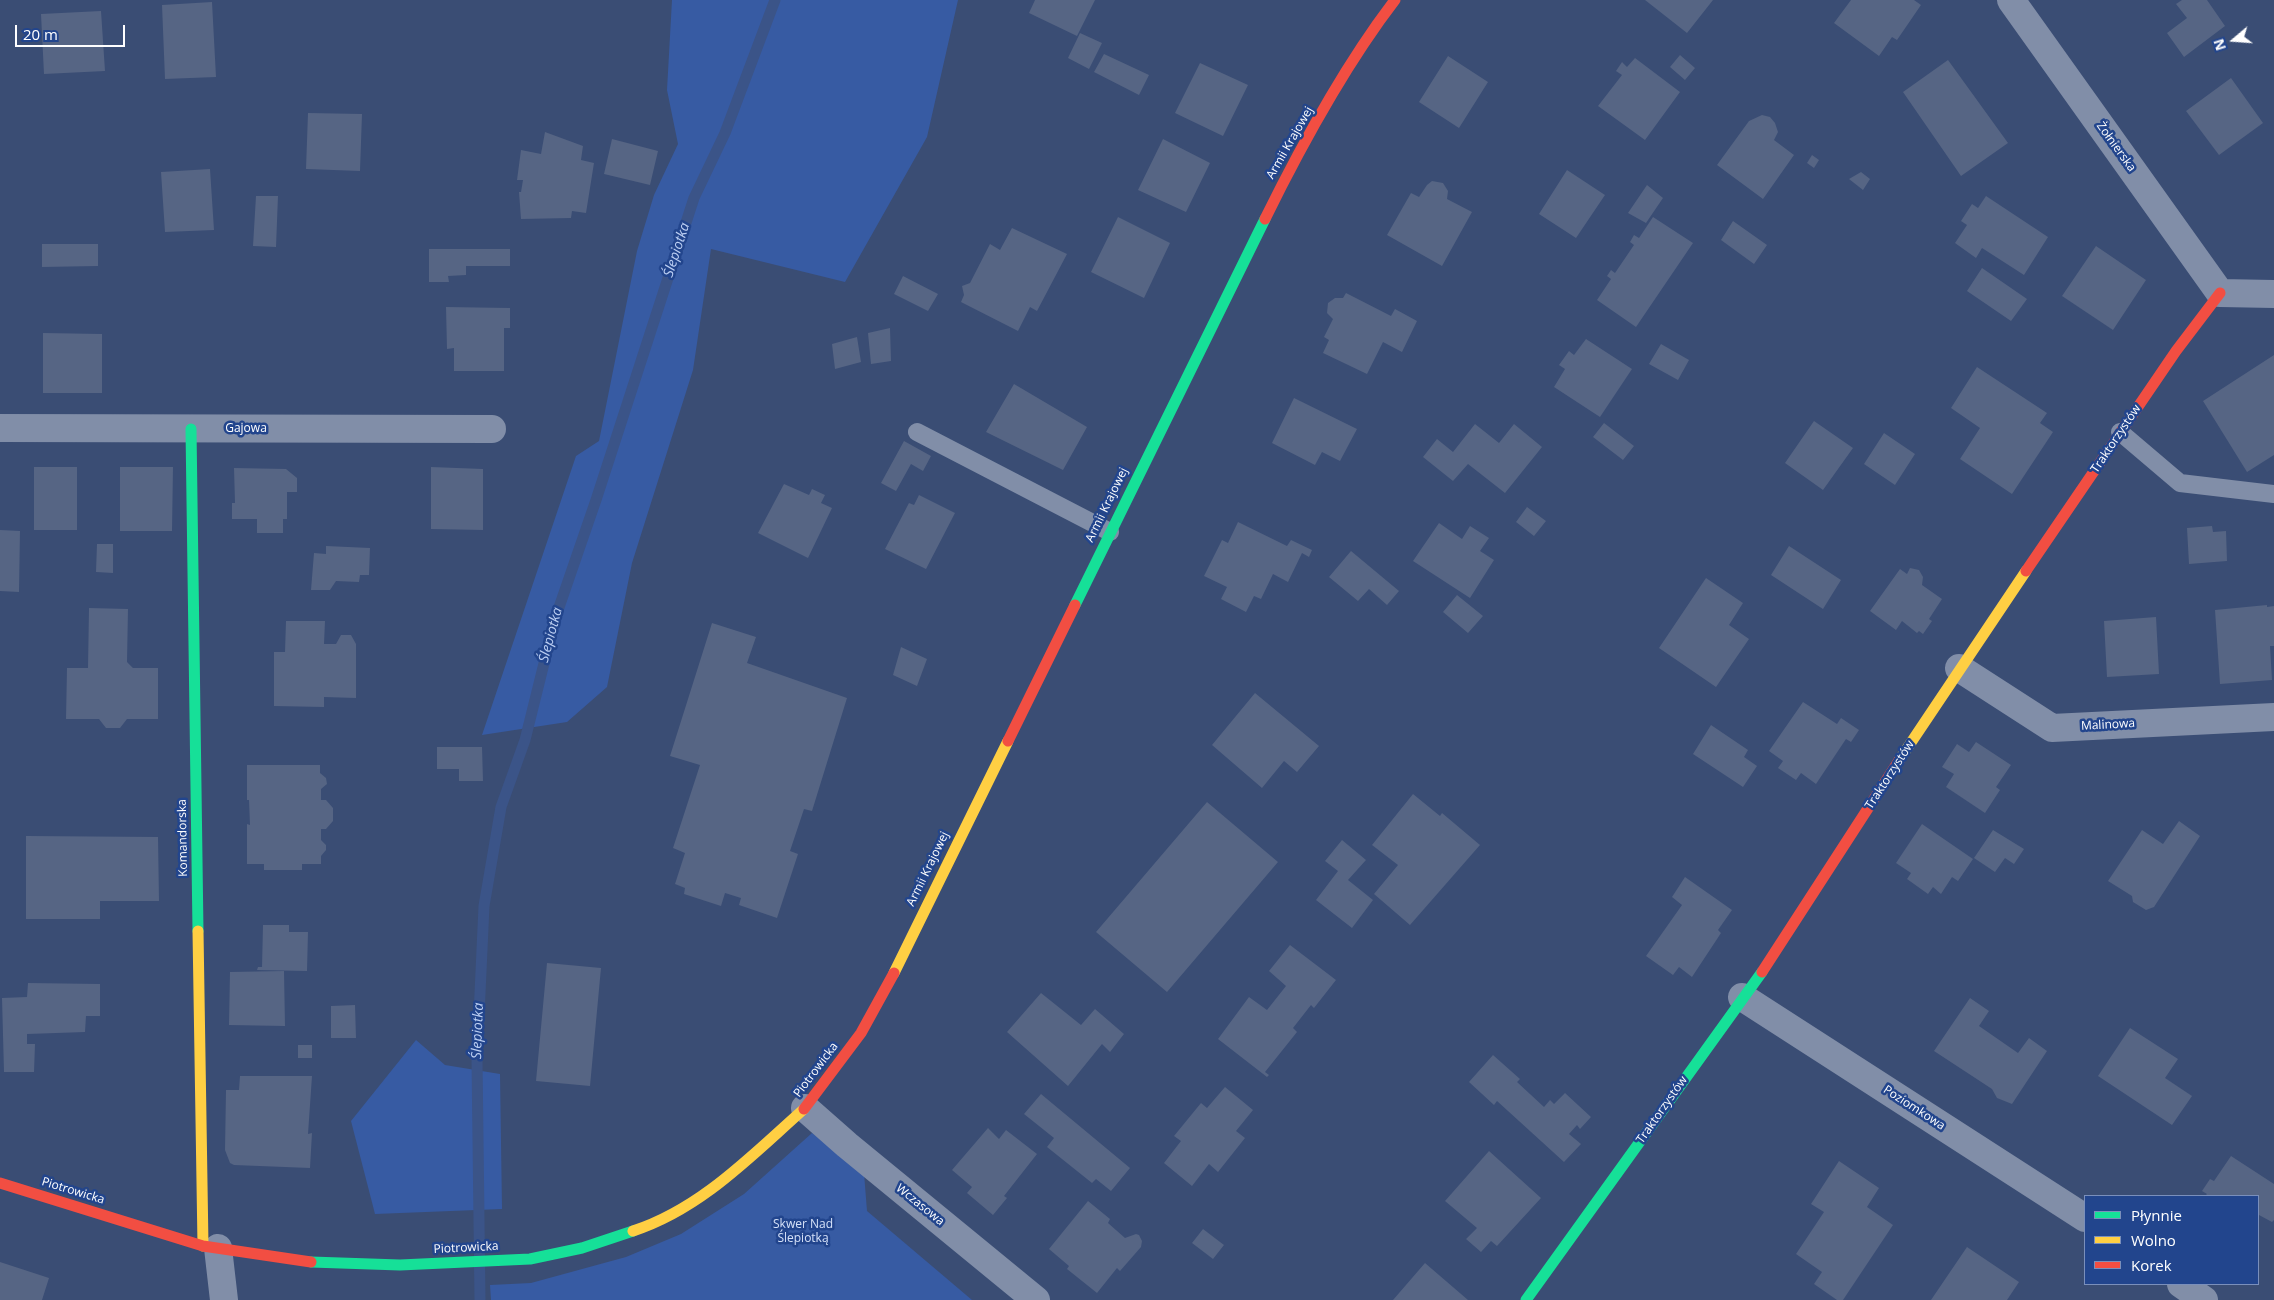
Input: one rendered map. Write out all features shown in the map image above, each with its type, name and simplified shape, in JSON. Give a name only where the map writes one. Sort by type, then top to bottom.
[{"type":"street","name":"Armii Krajowej","points":[[861,1033],[890,978],[1283,182],[1365,39],[1395,0]]},
{"type":"street","name":"Żołnierska","points":[[2011,0],[2220,293]]},
{"type":"street","points":[[2220,293],[2274,294]]},
{"type":"street","name":"Traktorzystów","points":[[1526,1300],[1775,954],[1959,668],[2176,351],[2220,293]]},
{"type":"street","name":"Gajowa","points":[[0,428],[492,429]]},
{"type":"street","name":"Komandorska","points":[[191,429],[211,1247]]},
{"type":"street","name":"Malinowa","points":[[1959,668],[2052,728],[2274,717]]},
{"type":"street","name":"Poziomkowa","points":[[1742,998],[2084,1217]]},
{"type":"street","name":"Piotrowicka","points":[[0,1183],[211,1247],[322,1264],[400,1265],[530,1259],[590,1245],[640,1229],[682,1208],[722,1182],[805,1108],[861,1033]]},
{"type":"street","name":"Wczasowa","points":[[805,1108],[847,1145],[1036,1300]]},
{"type":"street","points":[[211,1247],[224,1300]]},
{"type":"street","points":[[2182,1285],[2204,1300]]},
{"type":"lane","points":[[917,432],[1110,532]]},
{"type":"lane","points":[[2120,432],[2180,483],[2274,494]]},
{"type":"green space","points":[[672,0],[958,0],[927,137],[845,282],[711,249],[693,370],[632,563],[607,687],[567,722],[482,735],[576,456],[599,441],[637,251],[654,195],[678,144],[667,90]]},
{"type":"green space","points":[[416,1040],[445,1065],[500,1074],[502,1209],[375,1214],[351,1121]]},
{"type":"green space","name":"Skwer Nad Ślepiotką","points":[[812,1133],[864,1173],[867,1211],[972,1300],[491,1300],[490,1285],[531,1283],[626,1257],[681,1234],[744,1194]]},
{"type":"building","points":[[1035,0],[1095,0],[1077,36],[1029,13]]},
{"type":"building","points":[[1645,0],[1713,0],[1687,33]]},
{"type":"building","points":[[1851,0],[1914,0],[1921,5],[1897,40],[1892,37],[1879,56],[1834,23]]},
{"type":"building","points":[[2182,0],[2207,0],[2225,26],[2184,57],[2167,33],[2187,18],[2176,4]]},
{"type":"building","points":[[212,2],[216,77],[165,79],[162,5]]},
{"type":"building","points":[[101,11],[105,71],[44,74],[41,14]]},
{"type":"building","points":[[1080,33],[1102,43],[1089,69],[1068,58]]},
{"type":"building","points":[[1104,54],[1149,75],[1139,95],[1094,72]]},
{"type":"building","points":[[1680,55],[1695,68],[1685,80],[1670,67]]},
{"type":"building","points":[[1448,56],[1488,82],[1459,128],[1419,102]]},
{"type":"building","points":[[1635,58],[1680,92],[1645,140],[1598,106],[1622,75],[1616,71],[1622,62],[1627,67]]},
{"type":"building","points":[[1948,60],[2008,143],[1961,176],[1903,92]]},
{"type":"building","points":[[1200,63],[1248,85],[1223,136],[1175,113]]},
{"type":"building","points":[[2231,78],[2263,123],[2219,155],[2186,111]]},
{"type":"building","points":[[308,113],[362,114],[360,171],[306,169]]},
{"type":"building","points":[[1762,115],[1770,117],[1775,123],[1778,132],[1774,140],[1794,155],[1763,199],[1717,165],[1749,121]]},
{"type":"building","points":[[545,132],[583,146],[581,160],[594,163],[586,213],[572,211],[571,218],[521,219],[519,192],[521,192],[523,180],[517,180],[521,150],[541,154]]},
{"type":"building","points":[[612,139],[658,151],[650,185],[604,174]]},
{"type":"building","points":[[1163,139],[1210,163],[1186,212],[1138,190]]},
{"type":"building","points":[[1812,155],[1819,160],[1814,168],[1807,163]]},
{"type":"building","points":[[210,169],[214,230],[165,232],[161,172]]},
{"type":"building","points":[[1567,170],[1605,195],[1576,238],[1539,214]]},
{"type":"building","points":[[1861,172],[1870,179],[1863,190],[1849,179]]},
{"type":"building","points":[[1432,181],[1443,183],[1448,191],[1447,199],[1472,212],[1442,266],[1387,235],[1411,193],[1419,197]]},
{"type":"building","points":[[1647,185],[1663,198],[1646,223],[1628,213]]},
{"type":"building","points":[[256,196],[278,196],[276,247],[253,246]]},
{"type":"building","points":[[1986,196],[2048,237],[2024,275],[1982,248],[1976,258],[1955,243],[1967,225],[1961,221],[1972,204],[1978,208]]},
{"type":"building","points":[[1118,217],[1170,243],[1144,298],[1091,272]]},
{"type":"building","points":[[1653,217],[1693,243],[1636,327],[1597,300],[1611,279],[1607,276],[1611,270],[1615,273],[1634,245],[1630,242],[1634,235],[1639,238]]},
{"type":"building","points":[[1733,221],[1767,245],[1754,264],[1721,240]]},
{"type":"building","points":[[1012,228],[1067,254],[1037,311],[1030,307],[1018,331],[961,302],[964,295],[962,286],[970,283],[990,244],[1000,250]]},
{"type":"building","points":[[42,244],[98,244],[98,266],[42,267]]},
{"type":"building","points":[[2096,246],[2146,280],[2113,330],[2062,296]]},
{"type":"building","points":[[429,249],[510,249],[510,266],[466,266],[466,275],[448,276],[449,282],[429,282]]},
{"type":"building","points":[[1982,268],[2027,299],[2011,321],[1967,291]]},
{"type":"building","points":[[903,276],[938,294],[928,311],[894,294]]},
{"type":"building","points":[[1346,293],[1391,316],[1395,309],[1417,321],[1402,352],[1383,342],[1367,374],[1323,353],[1329,340],[1324,337],[1333,319],[1327,313],[1328,303],[1335,298],[1343,298]]},
{"type":"building","points":[[446,307],[510,308],[510,328],[504,328],[504,371],[454,371],[454,348],[447,349]]},
{"type":"building","points":[[890,328],[891,361],[871,364],[868,333]]},
{"type":"building","points":[[43,333],[102,334],[102,393],[43,393]]},
{"type":"building","points":[[857,337],[861,362],[835,369],[832,344]]},
{"type":"building","points":[[1586,339],[1632,369],[1600,417],[1554,387],[1565,369],[1559,365],[1569,351],[1574,355]]},
{"type":"building","points":[[1661,344],[1689,360],[1678,380],[1649,364]]},
{"type":"building","points":[[2274,355],[2274,455],[2247,472],[2203,401]]},
{"type":"building","points":[[1977,367],[2047,413],[2040,423],[2053,432],[2012,494],[1960,459],[1980,428],[1951,408]]},
{"type":"building","points":[[1014,384],[1087,427],[1063,470],[986,432]]},
{"type":"building","points":[[1294,398],[1357,429],[1340,461],[1322,452],[1315,465],[1272,443]]},
{"type":"building","points":[[1814,421],[1853,448],[1823,490],[1785,463]]},
{"type":"building","points":[[1604,423],[1634,446],[1623,460],[1593,437]]},
{"type":"building","points":[[1475,424],[1499,443],[1514,424],[1542,447],[1505,493],[1468,464],[1453,481],[1423,457],[1437,439],[1453,452]]},
{"type":"building","points":[[1884,433],[1915,454],[1895,485],[1864,464]]},
{"type":"building","points":[[904,441],[931,456],[923,471],[911,464],[896,491],[881,483]]},
{"type":"building","points":[[34,467],[77,467],[77,530],[34,530]]},
{"type":"building","points":[[120,467],[173,467],[172,531],[120,531]]},
{"type":"building","points":[[431,467],[483,469],[483,530],[431,529]]},
{"type":"building","points":[[234,468],[286,469],[297,478],[297,492],[287,492],[287,519],[283,519],[283,533],[257,533],[257,519],[232,519],[232,503],[235,503]]},
{"type":"building","points":[[784,484],[809,495],[812,489],[825,495],[821,503],[832,508],[808,558],[758,533]]},
{"type":"building","points":[[919,495],[955,513],[926,569],[885,549],[909,503],[914,505]]},
{"type":"building","points":[[1527,507],[1546,521],[1534,536],[1516,522]]},
{"type":"building","points":[[1238,522],[1287,546],[1291,540],[1312,550],[1309,557],[1302,553],[1288,582],[1273,574],[1261,599],[1254,596],[1246,612],[1221,599],[1227,587],[1204,576],[1222,540],[1228,543]]},
{"type":"building","points":[[1439,523],[1462,539],[1470,526],[1489,538],[1480,551],[1494,560],[1470,598],[1413,561]]},
{"type":"building","points":[[2212,526],[2213,532],[2226,531],[2227,561],[2189,564],[2187,528]]},
{"type":"building","points":[[0,530],[20,531],[19,592],[0,591]]},
{"type":"building","points":[[97,544],[113,544],[113,573],[96,572]]},
{"type":"building","points":[[326,546],[370,548],[369,575],[360,575],[359,582],[336,581],[330,590],[311,590],[314,553],[326,554]]},
{"type":"building","points":[[1789,546],[1841,580],[1823,609],[1771,575]]},
{"type":"building","points":[[1351,551],[1399,591],[1387,605],[1369,589],[1358,601],[1329,577]]},
{"type":"building","points":[[1910,568],[1919,570],[1923,577],[1922,585],[1942,599],[1929,619],[1932,621],[1923,634],[1919,631],[1917,633],[1902,621],[1896,630],[1870,611],[1900,569],[1907,574]]},
{"type":"building","points":[[1706,578],[1743,603],[1729,625],[1749,639],[1716,687],[1659,648]]},
{"type":"building","points":[[1457,595],[1483,616],[1468,633],[1443,612]]},
{"type":"building","points":[[2267,605],[2267,607],[2274,606],[2274,646],[2270,646],[2272,680],[2220,684],[2215,610]]},
{"type":"building","points":[[89,608],[128,609],[127,662],[133,668],[158,668],[158,719],[127,719],[120,728],[106,728],[99,719],[66,719],[67,668],[88,668]]},
{"type":"building","points":[[2156,617],[2159,674],[2107,677],[2104,621]]},
{"type":"building","points":[[286,621],[325,621],[324,644],[336,644],[341,635],[351,635],[356,644],[356,698],[324,697],[324,707],[274,706],[274,652],[285,652]]},
{"type":"building","points":[[712,623],[756,637],[747,663],[847,698],[812,811],[804,809],[790,851],[798,854],[777,918],[739,905],[741,898],[725,893],[721,906],[684,894],[685,888],[675,884],[685,853],[673,848],[700,765],[670,756]]},
{"type":"building","points":[[901,647],[927,659],[917,686],[893,675]]},
{"type":"building","points":[[1255,693],[1319,746],[1297,772],[1284,761],[1262,788],[1212,745]]},
{"type":"building","points":[[1803,702],[1837,724],[1841,718],[1859,730],[1851,742],[1846,739],[1816,784],[1801,773],[1796,780],[1778,768],[1783,761],[1769,751]]},
{"type":"building","points":[[1711,725],[1748,750],[1744,757],[1757,766],[1743,787],[1693,754]]},
{"type":"building","points":[[1976,742],[2011,765],[1996,787],[2000,790],[1985,813],[1946,787],[1954,774],[1942,767],[1957,744],[1969,752]]},
{"type":"building","points":[[437,747],[482,747],[483,781],[459,781],[459,769],[437,769]]},
{"type":"building","points":[[247,765],[320,765],[320,773],[326,778],[327,784],[321,789],[321,800],[326,800],[333,808],[333,821],[326,829],[321,829],[321,840],[326,845],[326,850],[321,856],[321,864],[302,864],[302,870],[264,870],[264,864],[247,864],[247,824],[250,825],[249,800],[247,800]]},
{"type":"building","points":[[1413,794],[1440,816],[1442,813],[1480,845],[1410,925],[1374,894],[1398,865],[1372,845]]},
{"type":"building","points":[[1207,802],[1278,862],[1167,992],[1096,932]]},
{"type":"building","points":[[2179,821],[2200,836],[2154,907],[2146,910],[2133,902],[2132,896],[2108,881],[2142,830],[2163,844]]},
{"type":"building","points":[[1922,824],[1973,859],[1958,881],[1952,877],[1941,894],[1933,887],[1928,894],[1907,879],[1911,873],[1896,863]]},
{"type":"building","points":[[1993,830],[2024,849],[2014,864],[2005,858],[1995,872],[1974,858]]},
{"type":"building","points":[[26,836],[158,837],[159,901],[100,901],[100,919],[26,919]]},
{"type":"building","points":[[1342,840],[1366,860],[1348,880],[1373,900],[1352,928],[1316,900],[1338,871],[1325,861]]},
{"type":"building","points":[[1685,877],[1732,910],[1718,930],[1721,933],[1692,977],[1679,967],[1673,975],[1646,956],[1682,905],[1672,897]]},
{"type":"building","points":[[263,925],[289,925],[289,932],[308,932],[307,971],[257,970],[258,967],[262,967]]},
{"type":"building","points":[[1290,945],[1336,980],[1314,1008],[1311,1005],[1293,1028],[1297,1032],[1265,1072],[1269,1075],[1267,1077],[1218,1039],[1249,997],[1267,1010],[1286,986],[1269,971]]},
{"type":"building","points":[[547,963],[601,968],[590,1086],[536,1081]]},
{"type":"building","points":[[284,971],[285,1026],[229,1025],[230,972]]},
{"type":"building","points":[[28,983],[100,984],[100,1016],[86,1016],[85,1032],[27,1034],[27,1044],[35,1044],[34,1072],[4,1072],[2,998],[27,997]]},
{"type":"building","points":[[1041,993],[1081,1025],[1095,1009],[1124,1034],[1110,1052],[1102,1044],[1068,1086],[1007,1032]]},
{"type":"building","points":[[1970,998],[1989,1011],[1979,1026],[2018,1053],[2029,1038],[2047,1051],[2012,1104],[1997,1098],[1992,1089],[1934,1051]]},
{"type":"building","points":[[355,1005],[356,1038],[331,1038],[331,1006]]},
{"type":"building","points":[[2130,1028],[2178,1059],[2165,1078],[2192,1096],[2172,1125],[2098,1076]]},
{"type":"building","points":[[298,1045],[312,1045],[312,1058],[298,1058]]},
{"type":"building","points":[[1493,1055],[1520,1079],[1517,1082],[1544,1107],[1550,1100],[1554,1104],[1565,1093],[1591,1117],[1580,1129],[1577,1125],[1569,1134],[1581,1144],[1564,1162],[1497,1101],[1494,1105],[1469,1082]]},
{"type":"building","points":[[240,1076],[312,1076],[308,1134],[312,1133],[310,1168],[234,1165],[230,1163],[225,1150],[226,1090],[239,1090]]},
{"type":"building","points":[[1225,1087],[1253,1110],[1236,1131],[1245,1138],[1218,1172],[1209,1164],[1192,1186],[1164,1163],[1181,1141],[1174,1136],[1201,1103],[1207,1108]]},
{"type":"building","points":[[1041,1094],[1130,1168],[1111,1191],[1096,1179],[1092,1183],[1047,1147],[1054,1138],[1024,1114]]},
{"type":"building","points":[[988,1128],[999,1139],[1006,1130],[1037,1154],[1004,1196],[1007,1198],[993,1215],[967,1193],[972,1187],[952,1170]]},
{"type":"building","points":[[1489,1151],[1541,1198],[1497,1246],[1491,1241],[1481,1252],[1466,1239],[1477,1228],[1445,1201]]},
{"type":"building","points":[[2231,1156],[2274,1184],[2274,1220],[2272,1222],[2259,1215],[2259,1195],[2206,1195],[2202,1191],[2210,1179],[2214,1181]]},
{"type":"building","points":[[1839,1161],[1879,1188],[1867,1207],[1893,1225],[1843,1300],[1837,1300],[1814,1284],[1822,1272],[1796,1254],[1824,1212],[1811,1204]]},
{"type":"building","points":[[1088,1201],[1110,1219],[1108,1223],[1125,1238],[1136,1234],[1139,1235],[1142,1241],[1141,1247],[1120,1271],[1117,1268],[1097,1293],[1067,1269],[1069,1266],[1049,1249]]},
{"type":"building","points":[[1203,1229],[1224,1245],[1213,1259],[1192,1243]]},
{"type":"building","points":[[1967,1247],[2019,1282],[2007,1300],[1931,1300]]},
{"type":"building","points":[[0,1262],[49,1278],[42,1300],[0,1300]]},
{"type":"building","points":[[1425,1263],[1468,1300],[1393,1300]]},
{"type":"waterway","name":"Ślepiotka","points":[[480,1300],[477,1059],[484,906],[501,807],[525,740],[555,619],[596,500],[694,198],[725,133],[775,0]]},
{"type":"traffic: fast","points":[[1075,605],[1265,219]]},
{"type":"traffic: fast","points":[[191,429],[198,931]]},
{"type":"traffic: fast","points":[[1526,1300],[1762,972]]},
{"type":"traffic: fast","points":[[311,1262],[400,1265],[530,1259],[582,1248],[633,1231]]},
{"type":"traffic: slow","points":[[1900,759],[2026,571]]},
{"type":"traffic: slow","points":[[894,973],[1008,741]]},
{"type":"traffic: slow","points":[[198,931],[203,1246]]},
{"type":"traffic: slow","points":[[633,1231],[658,1221],[703,1195],[745,1162],[804,1109]]},
{"type":"traffic: jam","points":[[1265,219],[1325,106],[1359,51],[1395,0]]},
{"type":"traffic: jam","points":[[2026,571],[2176,351],[2220,293]]},
{"type":"traffic: jam","points":[[1008,741],[1075,605]]},
{"type":"traffic: jam","points":[[1762,972],[1900,759]]},
{"type":"traffic: jam","points":[[804,1109],[861,1033],[894,973]]},
{"type":"traffic: jam","points":[[0,1183],[203,1246],[311,1262]]}]
